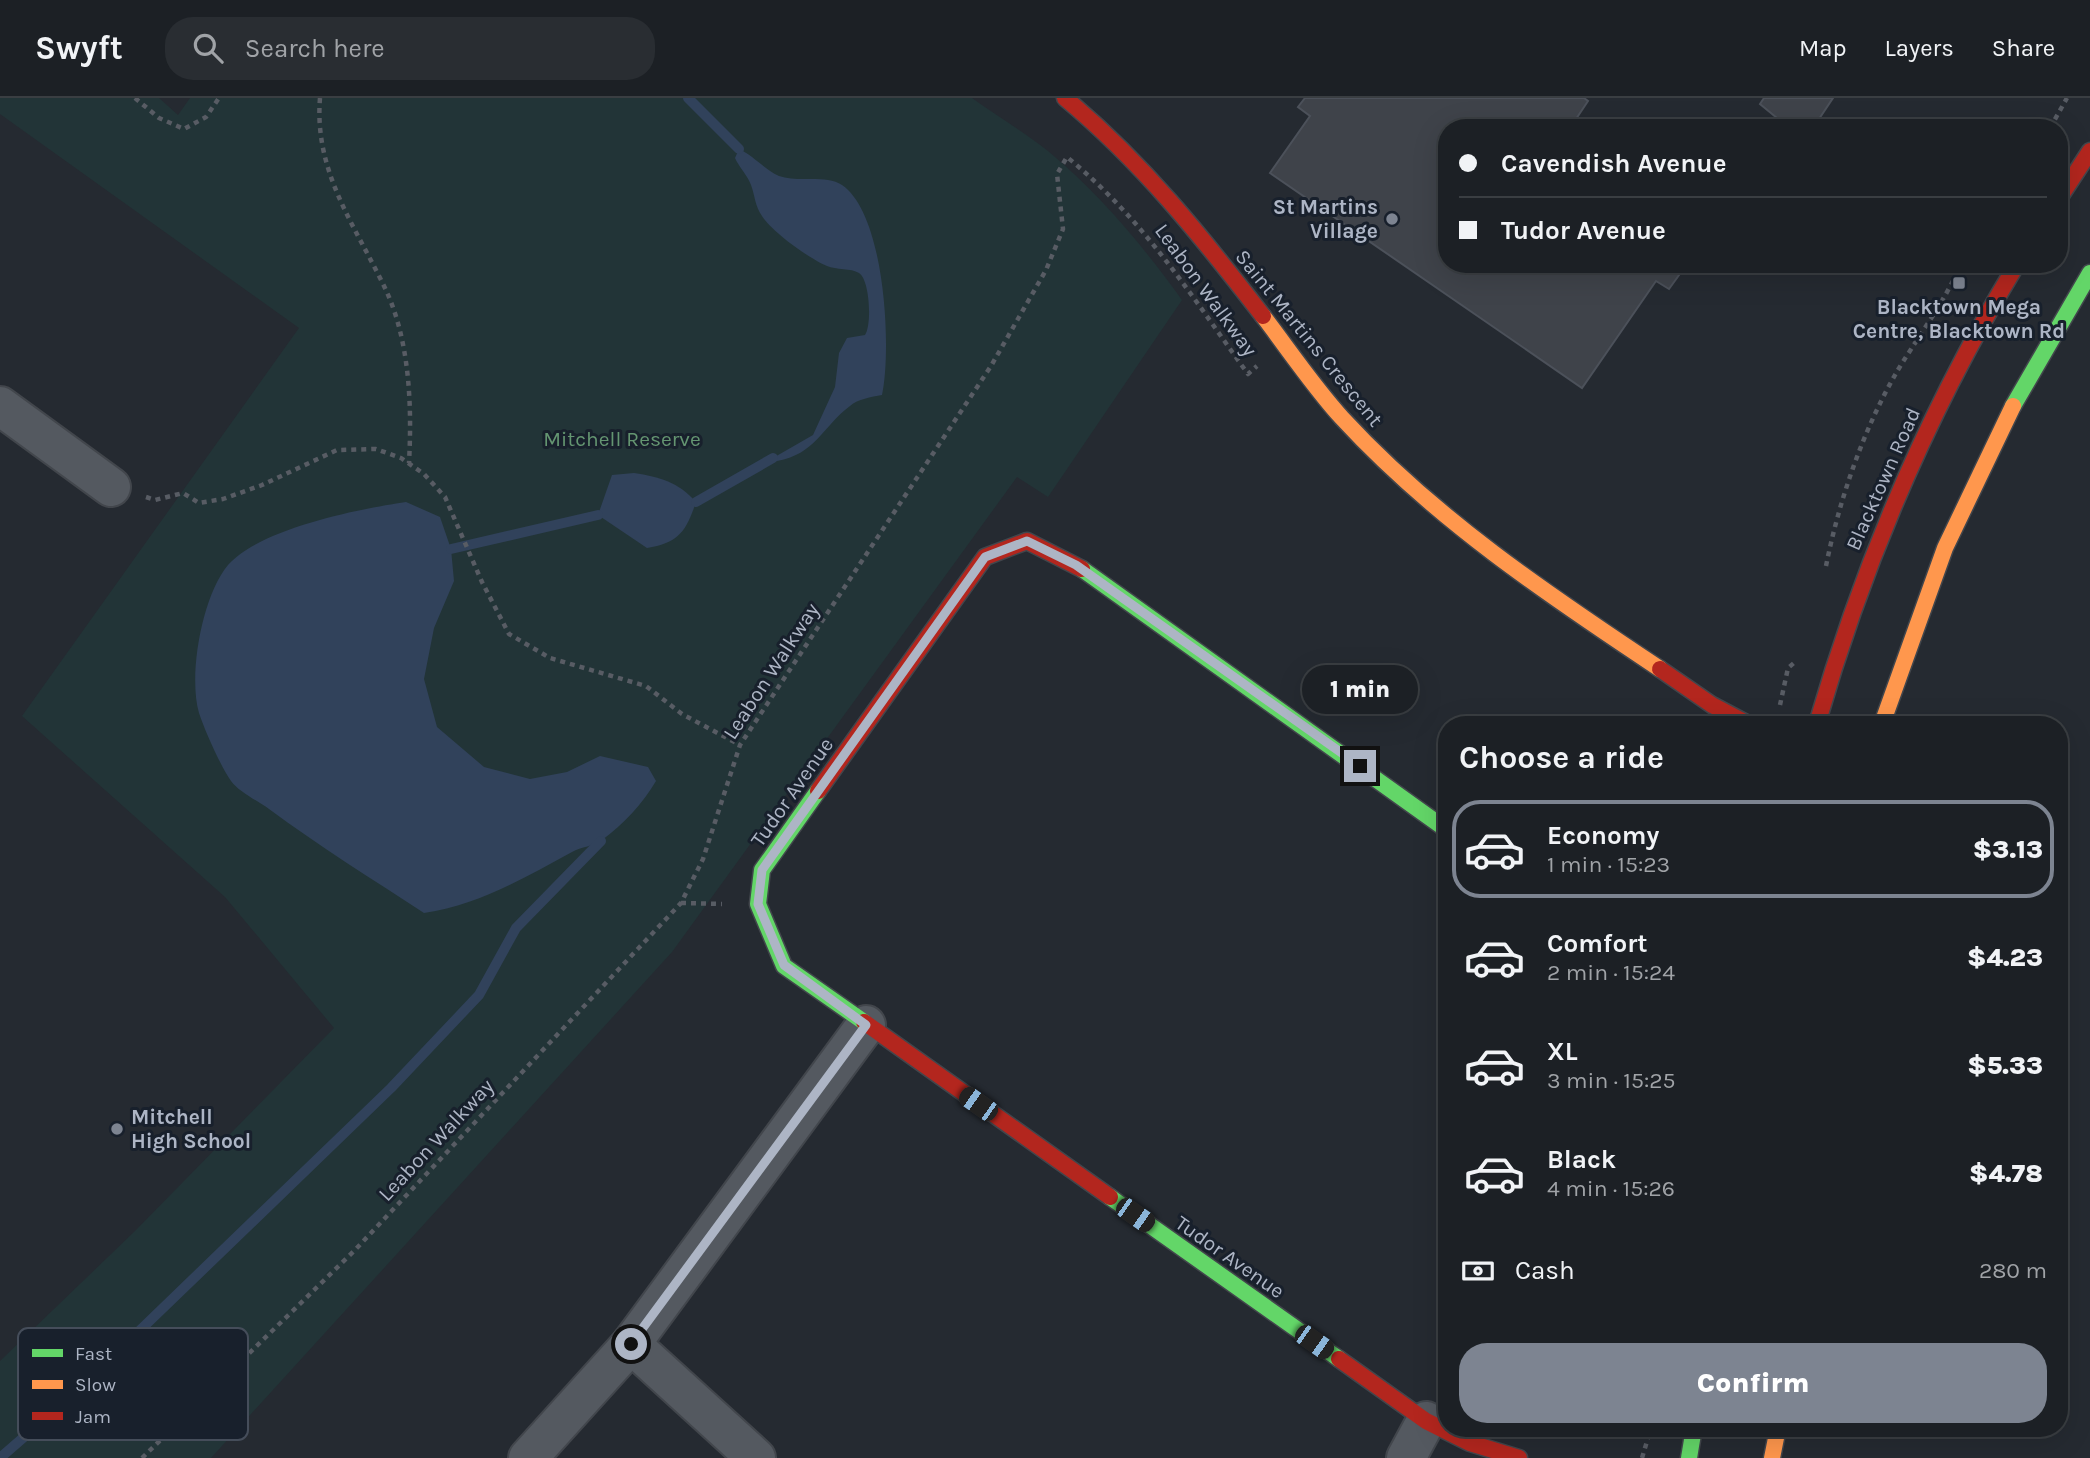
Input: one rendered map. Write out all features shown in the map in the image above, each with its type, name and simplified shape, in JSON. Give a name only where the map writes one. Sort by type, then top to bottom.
[{"type":"street","name":"Saint Martins Crescent","points":[[1065,98],[1099,125],[1157,184],[1340,416],[1397,475],[1505,562],[1712,705],[1733,716]]},
{"type":"street","points":[[2068,185],[2090,151]]},
{"type":"street","name":"Blacktown Road","points":[[1819,716],[1840,642],[1900,485],[1982,320],[2011,273]]},
{"type":"street","points":[[1885,716],[1922,603],[1979,469],[2041,351],[2090,273]]},
{"type":"street","points":[[0,406],[111,487]]},
{"type":"street","name":"Tudor Avenue","points":[[1438,825],[1076,565],[1027,541],[985,557],[762,870],[758,904],[784,965],[1438,1427]]},
{"type":"street","points":[[528,1458],[631,1344],[866,1025]]},
{"type":"street","points":[[631,1344],[756,1458]]},
{"type":"street","points":[[1406,1458],[1426,1421]]},
{"type":"street","name":"Tudor Avenue","points":[[1458,1437],[1519,1458]]},
{"type":"street","points":[[1689,1458],[1693,1437]]},
{"type":"street","points":[[1772,1458],[1776,1437]]},
{"type":"path","points":[[135,98],[159,118],[184,130],[206,117],[219,98]]},
{"type":"path","points":[[320,98],[318,120],[322,154],[336,194],[385,288],[401,343],[412,401],[409,463]]},
{"type":"path","points":[[2055,119],[2067,98]]},
{"type":"path","name":"Leabon Walkway","points":[[248,1354],[355,1250],[681,903],[703,859],[740,745],[991,366],[1046,270],[1063,229],[1057,174],[1067,157],[1135,222],[1177,271],[1248,374],[1284,344]]},
{"type":"path","points":[[155,500],[183,493],[199,503],[223,499],[337,450],[376,449],[409,463],[424,474],[445,497],[482,582],[509,634],[550,658],[646,686],[682,715],[740,745]]},
{"type":"path","points":[[1778,713],[1788,668]]},
{"type":"path","points":[[1642,1458],[1648,1437]]},
{"type":"path","name":"Leabon Walkway","points":[[142,1458],[160,1440]]},
{"type":"green space","name":"Mitchell Reserve","points":[[0,98],[159,98],[178,115],[190,98],[972,98],[1039,144],[1085,185],[1136,240],[1182,300],[1048,497],[1017,477],[672,952],[248,1417],[248,1328],[34,1328],[135,1231],[334,1028],[225,897],[22,716],[299,328],[0,114]]},
{"type":"green space","name":"Mitchell Reserve","points":[[18,1344],[18,1440],[227,1440],[211,1458],[0,1458],[0,1361]]},
{"type":"water","points":[[739,149],[779,176],[828,180],[842,185],[856,200],[868,223],[882,283],[886,346],[882,395],[853,404],[810,446],[777,461],[773,458],[813,435],[835,387],[839,353],[847,338],[865,335],[867,330],[868,293],[859,273],[820,262],[774,230],[762,216],[750,182],[735,158]]},
{"type":"water","points":[[634,473],[668,482],[696,502],[684,528],[666,543],[647,548],[598,515],[612,475]]},
{"type":"water","points":[[406,502],[440,517],[451,549],[454,581],[434,628],[424,679],[437,727],[484,767],[530,779],[567,772],[600,756],[648,767],[656,781],[632,813],[599,842],[576,850],[519,881],[482,897],[424,913],[234,785],[222,766],[199,713],[195,678],[204,615],[211,596],[228,565],[243,552],[286,531],[312,522]]},
{"type":"building","name":"St Martins Village","points":[[1305,98],[1584,98],[1588,101],[1576,119],[1438,119],[1438,273],[1681,273],[1669,289],[1656,281],[1582,388],[1270,173],[1310,116],[1298,107]]},
{"type":"building","points":[[1764,98],[1833,98],[1819,119],[1778,119],[1760,104]]},
{"type":"waterway","points":[[688,98],[739,149]]},
{"type":"waterway","points":[[696,502],[773,458]]},
{"type":"waterway","points":[[451,549],[598,515]]},
{"type":"waterway","points":[[142,1328],[391,1088],[479,995],[516,928],[601,841]]},
{"type":"waterway","points":[[0,1458],[21,1440]]},
{"type":"traffic: fast","points":[[2013,406],[2090,273]]},
{"type":"traffic: fast","points":[[1082,569],[1438,824]]},
{"type":"traffic: fast","points":[[818,791],[762,870],[758,904],[784,966],[864,1022]]},
{"type":"traffic: fast","points":[[1110,1197],[1339,1359]]},
{"type":"traffic: fast","points":[[1689,1458],[1692,1437]]},
{"type":"traffic: slow","points":[[1263,316],[1342,418],[1415,489],[1493,553],[1660,669]]},
{"type":"traffic: slow","points":[[1885,716],[1945,548],[2013,406]]},
{"type":"traffic: slow","points":[[1772,1458],[1776,1437]]},
{"type":"traffic: jam","points":[[1065,98],[1145,174],[1194,229],[1263,316]]},
{"type":"traffic: jam","points":[[2068,185],[2090,151]]},
{"type":"traffic: jam","points":[[1819,716],[1856,604],[1902,487],[1955,374],[2012,273]]},
{"type":"traffic: jam","points":[[818,791],[985,557],[1027,541],[1082,569]]},
{"type":"traffic: jam","points":[[1660,669],[1733,716]]},
{"type":"traffic: jam","points":[[864,1022],[1110,1197]]},
{"type":"traffic: jam","points":[[1339,1359],[1438,1427]]},
{"type":"traffic: jam","points":[[1458,1437],[1519,1458]]},
{"type":"place","name":"St Martins Village","points":[[1392,219]]},
{"type":"place","name":"Blacktown Mega Centre, Blacktown Rd","points":[[1959,283]]},
{"type":"place","name":"Mitchell High School","points":[[117,1129]]},
{"type":"route","points":[[631,1344],[866,1025],[784,965],[758,904],[762,870],[985,557],[1027,541],[1076,565],[1360,766]]}]
